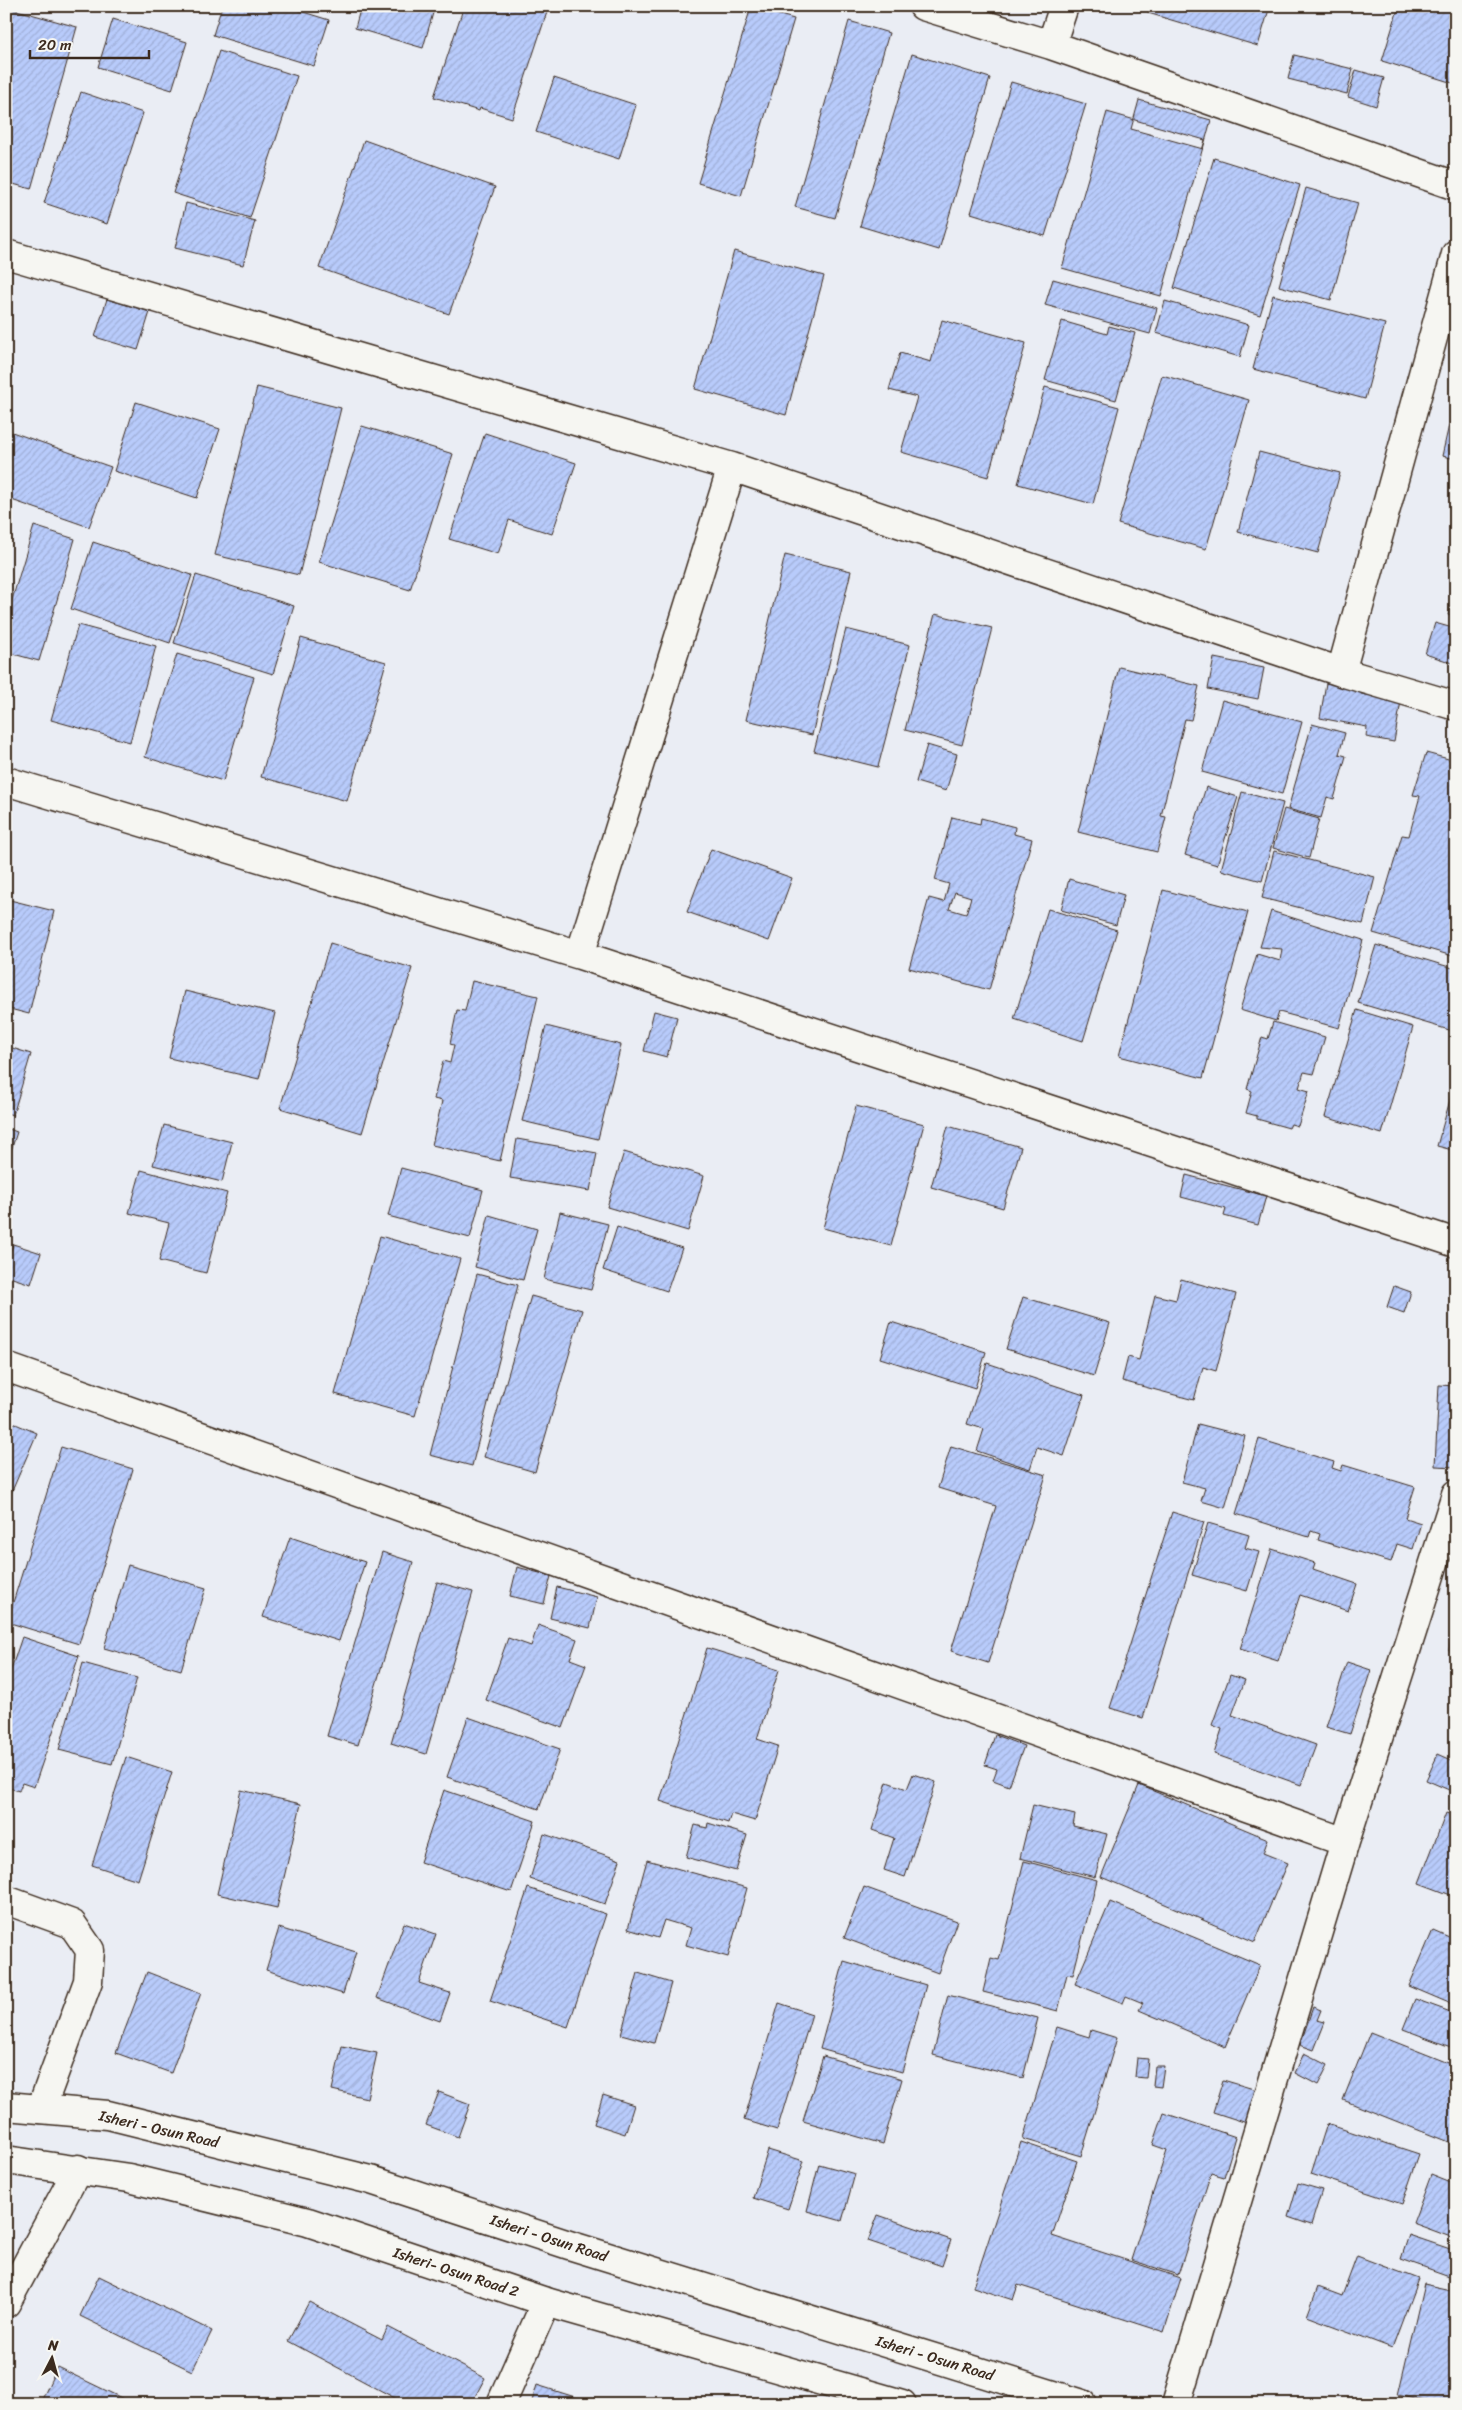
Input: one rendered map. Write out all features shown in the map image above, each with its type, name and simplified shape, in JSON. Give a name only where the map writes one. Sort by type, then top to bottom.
[{"type":"street","points":[[923,6],[1052,45],[1456,186]]},
{"type":"street","points":[[1052,45],[1064,6]]},
{"type":"street","points":[[6,254],[732,467],[1341,672],[1456,706]]},
{"type":"street","points":[[1341,672],[1456,254]]},
{"type":"street","points":[[580,955],[732,467]]},
{"type":"street","points":[[6,782],[580,955],[1456,1243]]},
{"type":"street","points":[[6,1367],[1345,1842]]},
{"type":"street","points":[[1176,2404],[1345,1842],[1456,1494]]},
{"type":"street","points":[[6,1900],[72,1924],[90,1950],[88,1981],[41,2109]]},
{"type":"street","name":"Isheri - Osun Road","points":[[6,2106],[108,2115],[371,2180],[568,2245],[1083,2404]]},
{"type":"street","name":"Isheri- Osun Road 2","points":[[6,2160],[78,2169],[129,2178],[308,2222],[546,2302],[902,2404]]},
{"type":"street","points":[[6,2303],[78,2169]]},
{"type":"street","points":[[501,2404],[546,2302]]},
{"type":"building","points":[[222,6],[284,6],[329,20],[314,66],[213,35]]},
{"type":"building","points":[[361,6],[435,6],[423,48],[355,28]]},
{"type":"building","points":[[464,6],[549,6],[512,118],[480,108],[479,111],[434,97]]},
{"type":"building","points":[[1150,6],[1270,6],[1258,46],[1148,13]]},
{"type":"building","points":[[1399,6],[1456,6],[1456,84],[1382,61]]},
{"type":"building","points":[[6,7],[77,27],[31,189],[6,182]]},
{"type":"building","points":[[751,7],[794,19],[741,196],[698,183]]},
{"type":"building","points":[[113,19],[187,42],[172,90],[98,67]]},
{"type":"building","points":[[849,21],[889,33],[835,218],[795,207]]},
{"type":"building","points":[[219,51],[297,76],[250,218],[173,193]]},
{"type":"building","points":[[912,54],[990,78],[939,250],[860,226]]},
{"type":"building","points":[[1294,55],[1353,69],[1347,94],[1288,79]]},
{"type":"building","points":[[1356,70],[1384,78],[1376,106],[1348,97]]},
{"type":"building","points":[[554,78],[636,105],[619,159],[536,132]]},
{"type":"building","points":[[1011,82],[1086,104],[1045,236],[971,213]]},
{"type":"building","points":[[81,92],[143,113],[107,224],[44,203]]},
{"type":"building","points":[[1139,100],[1211,120],[1203,149],[1131,129]]},
{"type":"building","points":[[1107,112],[1205,140],[1161,296],[1062,268]]},
{"type":"building","points":[[364,140],[495,187],[449,314],[319,268]]},
{"type":"building","points":[[1214,158],[1300,185],[1260,315],[1174,288]]},
{"type":"building","points":[[1306,188],[1358,203],[1331,300],[1279,286]]},
{"type":"building","points":[[186,203],[255,221],[243,265],[175,248]]},
{"type":"building","points":[[734,251],[824,276],[786,415],[695,389]]},
{"type":"building","points":[[1053,279],[1157,308],[1150,334],[1045,305]]},
{"type":"building","points":[[1273,295],[1385,324],[1365,399],[1253,369]]},
{"type":"building","points":[[107,299],[150,312],[138,350],[95,337]]},
{"type":"building","points":[[1165,301],[1249,325],[1240,357],[1156,333]]},
{"type":"building","points":[[942,320],[1026,343],[988,477],[901,452],[917,397],[889,390],[900,353],[931,362]]},
{"type":"building","points":[[1062,321],[1107,334],[1109,326],[1135,333],[1116,400],[1045,380]]},
{"type":"building","points":[[1162,375],[1249,400],[1206,549],[1118,524]]},
{"type":"building","points":[[257,387],[341,408],[299,575],[215,555]]},
{"type":"building","points":[[1045,387],[1119,407],[1093,504],[1018,484]]},
{"type":"building","points":[[136,402],[220,429],[197,498],[114,471]]},
{"type":"building","points":[[1449,425],[1456,427],[1456,459],[1442,456]]},
{"type":"building","points":[[362,426],[453,454],[410,590],[319,562]]},
{"type":"building","points":[[12,432],[111,467],[89,527],[6,498],[6,449]]},
{"type":"building","points":[[485,433],[576,463],[552,534],[509,520],[498,554],[449,539]]},
{"type":"building","points":[[1259,452],[1340,473],[1318,553],[1238,532]]},
{"type":"building","points":[[34,526],[75,539],[39,661],[6,652],[6,620]]},
{"type":"building","points":[[93,542],[192,575],[170,643],[71,609]]},
{"type":"building","points":[[785,555],[851,571],[812,735],[746,720]]},
{"type":"building","points":[[196,575],[294,606],[273,674],[174,643]]},
{"type":"building","points":[[1456,590],[1456,618],[1448,615]]},
{"type":"building","points":[[935,614],[992,628],[962,745],[905,730]]},
{"type":"building","points":[[1435,623],[1456,629],[1456,664],[1425,654]]},
{"type":"building","points":[[78,625],[156,646],[130,742],[51,720]]},
{"type":"building","points":[[846,629],[910,645],[878,767],[814,751]]},
{"type":"building","points":[[301,638],[386,662],[347,801],[261,777]]},
{"type":"building","points":[[177,654],[254,677],[223,781],[145,757]]},
{"type":"building","points":[[1214,658],[1264,668],[1258,699],[1208,689]]},
{"type":"building","points":[[1119,667],[1199,686],[1191,720],[1185,719],[1161,816],[1166,817],[1157,852],[1078,832]]},
{"type":"building","points":[[1326,683],[1361,689],[1361,694],[1401,701],[1394,742],[1366,737],[1367,727],[1320,718]]},
{"type":"building","points":[[1222,700],[1302,722],[1282,794],[1202,772]]},
{"type":"building","points":[[1312,724],[1345,733],[1339,754],[1346,756],[1334,799],[1327,797],[1321,818],[1288,809]]},
{"type":"building","points":[[927,745],[957,754],[946,791],[916,782]]},
{"type":"building","points":[[1426,753],[1456,761],[1456,957],[1373,933],[1402,835],[1409,836],[1420,796],[1413,795]]},
{"type":"building","points":[[1206,787],[1238,797],[1217,865],[1185,855]]},
{"type":"building","points":[[1242,792],[1283,803],[1262,881],[1221,870]]},
{"type":"building","points":[[1284,809],[1319,819],[1309,858],[1273,848]]},
{"type":"building","points":[[952,817],[980,824],[981,818],[1015,827],[1014,834],[1032,839],[989,990],[909,968],[929,898],[944,902],[949,884],[935,880]],"holes":[[[955,892],[971,897],[966,914],[949,909]]]},
{"type":"building","points":[[711,849],[792,878],[769,941],[687,912]]},
{"type":"building","points":[[1274,851],[1375,877],[1363,924],[1262,898]]},
{"type":"building","points":[[1069,879],[1124,895],[1116,925],[1061,910]]},
{"type":"building","points":[[1163,890],[1248,912],[1203,1078],[1119,1056]]},
{"type":"building","points":[[6,899],[54,911],[29,1014],[6,1008]]},
{"type":"building","points":[[1048,909],[1117,930],[1083,1041],[1014,1019]]},
{"type":"building","points":[[1271,911],[1363,940],[1339,1028],[1279,1012],[1276,1021],[1240,1010],[1257,954],[1280,961],[1282,949],[1260,947]]},
{"type":"building","points":[[330,943],[412,968],[362,1133],[280,1108]]},
{"type":"building","points":[[1376,945],[1456,969],[1456,1032],[1358,1003]]},
{"type":"building","points":[[472,981],[538,996],[500,1161],[432,1145],[442,1101],[434,1099],[443,1061],[450,1063],[454,1045],[450,1044],[457,1010],[465,1011]]},
{"type":"building","points":[[185,991],[275,1013],[259,1079],[169,1058]]},
{"type":"building","points":[[1357,1010],[1413,1027],[1382,1134],[1325,1117]]},
{"type":"building","points":[[654,1011],[677,1017],[667,1057],[644,1051]]},
{"type":"building","points":[[1273,1022],[1325,1037],[1314,1074],[1304,1072],[1299,1088],[1309,1091],[1298,1126],[1291,1124],[1289,1128],[1257,1119],[1257,1116],[1246,1113],[1252,1091],[1247,1089],[1262,1037],[1268,1039]]},
{"type":"building","points":[[546,1026],[621,1045],[598,1139],[522,1121]]},
{"type":"building","points":[[6,1046],[31,1054],[13,1115],[6,1113]]},
{"type":"building","points":[[1456,1079],[1456,1151],[1437,1146]]},
{"type":"building","points":[[856,1106],[924,1124],[891,1246],[823,1228]]},
{"type":"building","points":[[164,1125],[232,1142],[222,1182],[153,1165]]},
{"type":"building","points":[[948,1126],[1021,1147],[1003,1208],[931,1187]]},
{"type":"building","points":[[6,1128],[17,1132],[6,1166]]},
{"type":"building","points":[[517,1139],[597,1153],[590,1191],[510,1178]]},
{"type":"building","points":[[624,1152],[704,1176],[688,1231],[607,1207]]},
{"type":"building","points":[[401,1168],[483,1190],[470,1238],[388,1216]]},
{"type":"building","points":[[141,1170],[227,1193],[206,1273],[159,1261],[169,1223],[129,1213]]},
{"type":"building","points":[[1186,1175],[1266,1196],[1258,1225],[1224,1216],[1226,1209],[1181,1197]]},
{"type":"building","points":[[560,1212],[608,1224],[591,1290],[544,1279]]},
{"type":"building","points":[[489,1215],[537,1229],[523,1280],[475,1267]]},
{"type":"building","points":[[617,1227],[682,1248],[667,1291],[603,1270]]},
{"type":"building","points":[[380,1236],[460,1259],[415,1416],[335,1394]]},
{"type":"building","points":[[13,1244],[41,1253],[31,1284],[6,1276],[6,1264]]},
{"type":"building","points":[[477,1274],[518,1285],[472,1466],[430,1455]]},
{"type":"building","points":[[1181,1279],[1236,1294],[1216,1371],[1203,1367],[1194,1400],[1122,1381],[1128,1357],[1139,1360],[1155,1295],[1176,1300]]},
{"type":"building","points":[[1394,1286],[1411,1292],[1404,1313],[1387,1307]]},
{"type":"building","points":[[531,1296],[582,1310],[535,1472],[484,1457]]},
{"type":"building","points":[[1023,1297],[1110,1323],[1094,1376],[1006,1349]]},
{"type":"building","points":[[891,1322],[986,1352],[975,1388],[880,1358]]},
{"type":"building","points":[[987,1363],[1084,1395],[1064,1456],[1037,1447],[1030,1469],[977,1451],[984,1429],[967,1424]]},
{"type":"building","points":[[1439,1385],[1456,1386],[1456,1467],[1435,1466]]},
{"type":"building","points":[[6,1420],[37,1433],[6,1505]]},
{"type":"building","points":[[1198,1424],[1245,1436],[1225,1508],[1201,1501],[1205,1488],[1182,1482]]},
{"type":"building","points":[[1259,1439],[1334,1462],[1332,1468],[1341,1471],[1343,1465],[1415,1487],[1405,1518],[1421,1523],[1413,1549],[1397,1544],[1391,1562],[1318,1540],[1320,1534],[1311,1531],[1309,1537],[1236,1514]]},
{"type":"building","points":[[951,1446],[1046,1475],[988,1663],[951,1651],[996,1506],[938,1488]]},
{"type":"building","points":[[61,1447],[133,1469],[79,1644],[7,1622]]},
{"type":"building","points":[[1172,1512],[1204,1522],[1143,1718],[1110,1708]]},
{"type":"building","points":[[1208,1523],[1249,1535],[1245,1548],[1259,1552],[1247,1591],[1192,1575]]},
{"type":"building","points":[[290,1537],[365,1562],[339,1641],[263,1617]]},
{"type":"building","points":[[1272,1549],[1315,1563],[1313,1569],[1357,1584],[1348,1611],[1300,1595],[1278,1661],[1240,1649]]},
{"type":"building","points":[[382,1552],[413,1562],[358,1745],[327,1736]]},
{"type":"building","points":[[128,1565],[206,1588],[181,1670],[104,1648]]},
{"type":"building","points":[[517,1567],[551,1576],[544,1604],[510,1596]]},
{"type":"building","points":[[437,1582],[473,1592],[426,1754],[391,1743]]},
{"type":"building","points":[[557,1587],[597,1597],[590,1628],[550,1618]]},
{"type":"building","points":[[538,1625],[577,1639],[570,1659],[586,1665],[563,1728],[486,1700],[508,1638],[531,1646]]},
{"type":"building","points":[[1451,1634],[1456,1635],[1456,1652],[1449,1651]]},
{"type":"building","points":[[22,1637],[79,1656],[34,1787],[22,1783],[19,1791],[6,1787],[6,1684]]},
{"type":"building","points":[[707,1648],[779,1670],[757,1739],[778,1746],[755,1821],[731,1814],[728,1823],[660,1801]]},
{"type":"building","points":[[1347,1662],[1371,1670],[1350,1734],[1326,1727]]},
{"type":"building","points":[[83,1663],[137,1678],[112,1764],[59,1750]]},
{"type":"building","points":[[1230,1675],[1245,1680],[1232,1715],[1316,1745],[1301,1785],[1214,1754],[1222,1729],[1212,1725]]},
{"type":"building","points":[[468,1717],[560,1749],[539,1809],[447,1777]]},
{"type":"building","points":[[995,1735],[1024,1746],[1009,1786],[993,1780],[997,1769],[985,1765]]},
{"type":"building","points":[[1438,1754],[1456,1762],[1456,1793],[1426,1780]]},
{"type":"building","points":[[126,1757],[172,1772],[138,1880],[92,1865]]},
{"type":"building","points":[[913,1774],[936,1782],[905,1877],[884,1870],[894,1838],[872,1830],[887,1782],[907,1789]]},
{"type":"building","points":[[1139,1785],[1268,1839],[1263,1853],[1288,1863],[1255,1942],[1101,1877]]},
{"type":"building","points":[[241,1790],[301,1804],[277,1908],[217,1894]]},
{"type":"building","points":[[444,1790],[535,1821],[511,1892],[420,1862]]},
{"type":"building","points":[[1033,1805],[1075,1815],[1073,1826],[1107,1834],[1095,1877],[1020,1858]]},
{"type":"building","points":[[1446,1813],[1456,1816],[1456,1897],[1419,1883]]},
{"type":"building","points":[[708,1823],[747,1835],[736,1871],[686,1857],[695,1825],[707,1828]]},
{"type":"building","points":[[544,1834],[620,1860],[605,1904],[530,1879]]},
{"type":"building","points":[[647,1860],[747,1888],[728,1957],[686,1945],[691,1928],[664,1920],[658,1938],[628,1929]]},
{"type":"building","points":[[1024,1861],[1097,1880],[1073,1975],[1067,1974],[1058,2011],[983,1992],[991,1958],[999,1960]]},
{"type":"building","points":[[864,1887],[957,1921],[938,1973],[844,1938]]},
{"type":"building","points":[[528,1888],[606,1914],[568,2027],[490,2001]]},
{"type":"building","points":[[1110,1902],[1260,1965],[1225,2047],[1139,2010],[1143,2003],[1126,1996],[1123,2003],[1075,1984]]},
{"type":"building","points":[[404,1923],[436,1934],[419,1983],[450,1993],[440,2021],[377,1998]]},
{"type":"building","points":[[279,1928],[356,1952],[343,1994],[266,1970]]},
{"type":"building","points":[[1433,1930],[1456,1940],[1456,2006],[1409,1986]]},
{"type":"building","points":[[844,1961],[926,1985],[902,2072],[820,2049]]},
{"type":"building","points":[[147,1972],[201,1993],[171,2073],[116,2053]]},
{"type":"building","points":[[638,1973],[671,1983],[654,2043],[621,2034]]},
{"type":"building","points":[[948,1995],[1038,2018],[1023,2078],[933,2055]]},
{"type":"building","points":[[1415,1999],[1456,2014],[1456,2049],[1403,2029]]},
{"type":"building","points":[[779,2003],[812,2014],[777,2130],[744,2120]]},
{"type":"building","points":[[1313,2007],[1321,2010],[1317,2020],[1325,2022],[1314,2050],[1300,2045]]},
{"type":"building","points":[[1057,2027],[1089,2037],[1091,2030],[1117,2038],[1081,2156],[1023,2139]]},
{"type":"building","points":[[1370,2032],[1456,2066],[1456,2145],[1343,2100]]},
{"type":"building","points":[[342,2046],[377,2053],[367,2098],[332,2090]]},
{"type":"building","points":[[1304,2053],[1328,2065],[1318,2085],[1295,2073]]},
{"type":"building","points":[[823,2056],[902,2079],[883,2144],[803,2121]]},
{"type":"building","points":[[1137,2058],[1148,2059],[1146,2078],[1135,2077]]},
{"type":"building","points":[[1155,2066],[1164,2066],[1161,2087],[1153,2086]]},
{"type":"building","points":[[1223,2080],[1257,2090],[1247,2123],[1213,2112]]},
{"type":"building","points":[[439,2092],[470,2104],[458,2137],[426,2125]]},
{"type":"building","points":[[603,2095],[634,2105],[625,2134],[594,2124]]},
{"type":"building","points":[[1164,2113],[1236,2137],[1224,2177],[1211,2173],[1178,2275],[1131,2260],[1167,2150],[1153,2145]]},
{"type":"building","points":[[1327,2124],[1419,2154],[1402,2204],[1311,2174]]},
{"type":"building","points":[[1021,2142],[1077,2161],[1052,2236],[1181,2278],[1164,2332],[1018,2285],[1013,2300],[973,2287]]},
{"type":"building","points":[[768,2150],[804,2161],[788,2209],[753,2198]]},
{"type":"building","points":[[819,2164],[855,2174],[842,2221],[807,2211]]},
{"type":"building","points":[[1431,2175],[1456,2185],[1456,2239],[1413,2223]]},
{"type":"building","points":[[1298,2183],[1322,2190],[1311,2225],[1288,2217]]},
{"type":"building","points":[[878,2215],[951,2240],[942,2266],[868,2241]]},
{"type":"building","points":[[1409,2235],[1456,2251],[1455,2278],[1401,2259]]},
{"type":"building","points":[[1357,2256],[1418,2279],[1392,2348],[1307,2316],[1318,2287],[1342,2296]]},
{"type":"building","points":[[99,2276],[212,2331],[192,2371],[80,2316]]},
{"type":"building","points":[[1424,2284],[1456,2291],[1456,2404],[1437,2404],[1398,2395]]},
{"type":"building","points":[[309,2302],[382,2340],[388,2327],[485,2378],[471,2404],[406,2404],[288,2341]]},
{"type":"building","points":[[57,2367],[134,2404],[40,2404]]},
{"type":"building","points":[[537,2385],[597,2404],[531,2404]]}]
